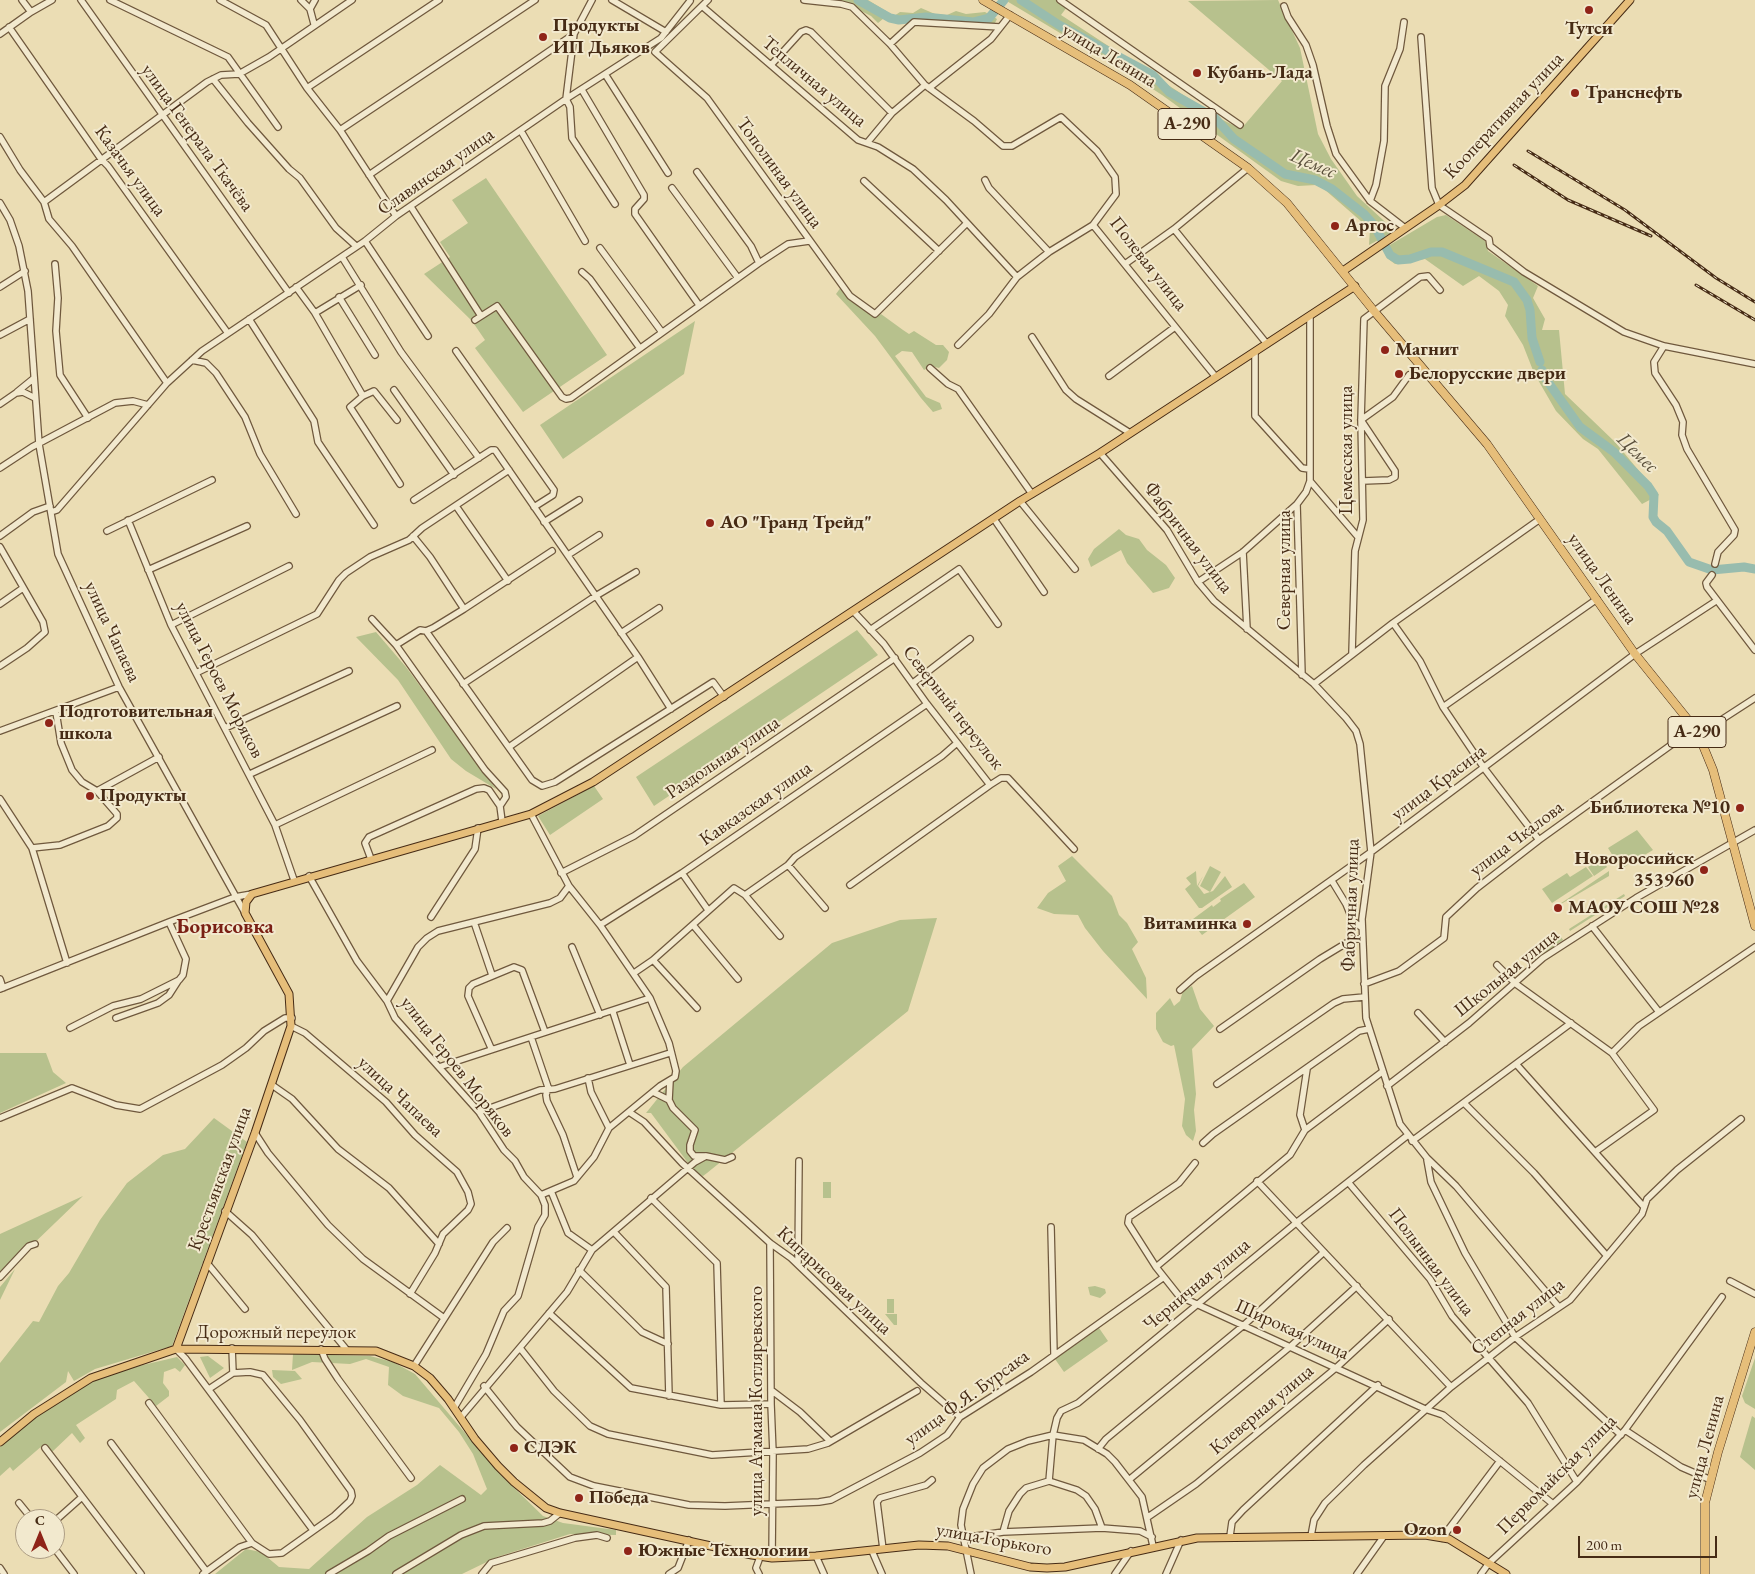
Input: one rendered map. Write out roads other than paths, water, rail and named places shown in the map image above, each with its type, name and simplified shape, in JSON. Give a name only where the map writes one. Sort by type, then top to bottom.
[{"type":"highway","name":"улица Ленина","points":[[983,0],[1130,85],[1248,168],[1288,203],[1374,311],[1487,444],[1635,654],[1697,731],[1713,770],[1755,926]]},
{"type":"highway","name":"улица Ленина","points":[[1705,1574],[1704,1531],[1706,1503],[1711,1480],[1755,1332]]},
{"type":"main road","name":"Кооперативная улица","points":[[1343,271],[1439,204],[1480,171],[1630,0]]},
{"type":"main road","points":[[245,913],[246,902],[252,894],[294,880],[531,814],[593,782],[1020,501],[1100,453],[1215,376],[1310,318],[1355,286]]},
{"type":"main road","name":"улица Чапаева","points":[[245,913],[289,994],[292,1022]]},
{"type":"main road","name":"Крестьянская улица","points":[[176,1349],[255,1133],[292,1022]]},
{"type":"main road","name":"Дорожный переулок","points":[[0,1442],[34,1414],[92,1378],[176,1349],[346,1349],[376,1351],[414,1366],[430,1378],[461,1417]]},
{"type":"main road","name":"улица Горького","points":[[461,1417],[475,1440],[498,1466],[546,1508],[560,1513],[760,1557],[816,1556],[919,1545],[966,1548],[1030,1567],[1047,1568],[1065,1567],[1181,1540],[1230,1536],[1425,1535],[1442,1538],[1465,1548],[1506,1574]]},
{"type":"street","points":[[22,0],[31,12]]},
{"type":"street","points":[[0,34],[52,0]]},
{"type":"street","name":"улица Генерала Ткачёва","points":[[81,0],[289,293]]},
{"type":"street","points":[[110,0],[228,57],[278,127]]},
{"type":"street","points":[[220,0],[266,25],[308,88],[340,130],[396,216]]},
{"type":"street","points":[[301,0],[310,9],[314,24]]},
{"type":"street","points":[[310,9],[315,0]]},
{"type":"street","points":[[44,202],[212,79],[221,75],[239,74],[352,0]]},
{"type":"street","points":[[308,88],[439,0]]},
{"type":"street","points":[[340,130],[535,0]]},
{"type":"street","points":[[592,0],[574,34],[566,99],[570,107],[572,138],[616,204]]},
{"type":"street","points":[[612,0],[666,32]]},
{"type":"street","points":[[703,7],[708,0]]},
{"type":"street","name":"Полевая улица","points":[[804,0],[842,4],[852,8],[890,44],[927,87],[1008,148],[1058,117],[1065,118],[1097,151],[1114,177],[1116,194],[1093,225],[1215,376]]},
{"type":"street","points":[[1060,0],[1240,126]]},
{"type":"street","name":"Славянская улица","points":[[168,383],[226,332],[289,293],[365,241],[396,216],[521,132],[566,99],[661,38],[690,1]]},
{"type":"street","points":[[1284,6],[1288,17],[1306,45],[1336,154],[1370,202],[1405,228]]},
{"type":"street","name":"Тополиная улица","points":[[703,7],[655,52],[707,98],[850,296],[875,314],[938,251]]},
{"type":"street","name":"Тепличная улица","points":[[703,7],[858,140],[891,154],[913,169],[1017,277]]},
{"type":"street","points":[[867,143],[892,113],[991,39],[1000,27],[1006,13]]},
{"type":"street","points":[[890,44],[914,22],[1000,27]]},
{"type":"street","points":[[1370,202],[1376,186],[1384,141],[1385,86],[1400,49],[1404,22]]},
{"type":"street","name":"Казачья улица","points":[[9,27],[101,159],[108,166],[226,332]]},
{"type":"street","points":[[771,65],[801,32],[806,30],[811,32],[892,113]]},
{"type":"street","points":[[369,175],[574,34]]},
{"type":"street","points":[[1421,37],[1432,188],[1439,204],[1489,239],[1490,246],[1524,272],[1624,332],[1664,346],[1755,364]]},
{"type":"street","points":[[605,74],[668,173]]},
{"type":"street","points":[[212,79],[248,123],[289,169],[300,178],[336,228],[356,246]]},
{"type":"street","points":[[582,90],[644,195],[642,202],[635,209],[635,214],[699,305]]},
{"type":"street","points":[[521,132],[585,241]]},
{"type":"street","points":[[0,137],[20,170],[44,202],[49,219],[72,246],[168,383],[57,510],[50,509],[33,512],[0,536]]},
{"type":"street","points":[[1125,264],[1174,229],[1248,168]]},
{"type":"street","points":[[697,172],[751,246],[759,262]]},
{"type":"street","points":[[986,180],[988,188],[1049,252]]},
{"type":"street","points":[[864,181],[938,251],[967,223]]},
{"type":"street","points":[[672,188],[738,278]]},
{"type":"street","name":"улица Чапаева","points":[[0,203],[6,212],[20,246],[25,271],[39,444],[58,554],[119,687],[245,913]]},
{"type":"street","points":[[411,207],[478,318],[497,306],[562,397],[566,399],[571,398],[661,331],[759,262],[788,244],[809,241]]},
{"type":"street","points":[[0,216],[6,212]]},
{"type":"street","points":[[958,345],[989,314],[1017,277],[1049,252],[1093,225]]},
{"type":"street","points":[[1174,229],[1267,344]]},
{"type":"street","points":[[365,241],[428,336]]},
{"type":"street","points":[[600,248],[661,331]]},
{"type":"street","points":[[342,257],[401,352],[479,458]]},
{"type":"street","points":[[55,264],[58,298],[56,331],[60,375],[88,418]]},
{"type":"street","points":[[0,287],[25,271]]},
{"type":"street","points":[[582,272],[590,279],[639,347]]},
{"type":"street","points":[[1374,311],[1420,277],[1428,276],[1440,290]]},
{"type":"street","points":[[315,313],[361,285]]},
{"type":"street","points":[[296,287],[315,313],[363,396]]},
{"type":"street","points":[[339,297],[375,355]]},
{"type":"street","name":"Цемесская улица","points":[[1352,653],[1355,551],[1363,520],[1361,420],[1364,319],[1374,311]]},
{"type":"street","points":[[249,318],[314,421],[318,442],[374,525]]},
{"type":"street","points":[[1310,318],[1310,481],[1358,537]]},
{"type":"street","points":[[0,335],[30,319]]},
{"type":"street","points":[[1109,376],[1175,327]]},
{"type":"street","points":[[1032,337],[1066,390],[1076,399],[1130,433]]},
{"type":"street","points":[[1664,346],[1654,362],[1654,373],[1676,405],[1683,422],[1682,435],[1687,449],[1735,530],[1734,535],[1718,552],[1714,564]]},
{"type":"street","points":[[456,350],[554,490],[553,495],[534,507]]},
{"type":"street","points":[[1255,352],[1255,416],[1302,468],[1309,469]]},
{"type":"street","points":[[192,360],[206,363],[216,373],[245,417],[260,454],[296,514]]},
{"type":"street","points":[[930,368],[948,384],[958,389],[1032,494]]},
{"type":"street","points":[[1363,481],[1389,480],[1395,477],[1396,471],[1361,420],[1393,397],[1409,375]]},
{"type":"street","points":[[0,404],[33,379]]},
{"type":"street","points":[[394,390],[454,475]]},
{"type":"street","points":[[16,393],[23,392],[36,398]]},
{"type":"street","points":[[397,420],[377,393],[372,392],[351,404],[350,410],[400,484]]},
{"type":"street","points":[[0,468],[39,444],[123,401],[148,405]]},
{"type":"street","points":[[414,500],[493,449],[503,460],[594,597],[638,657],[671,709]]},
{"type":"street","name":"Фабричная улица","points":[[1100,453],[1167,530],[1198,582],[1214,601],[1314,684],[1346,718],[1358,738],[1371,852],[1361,939],[1364,997],[1369,1029],[1400,1124],[1412,1141],[1456,1186],[1558,1306]]},
{"type":"street","points":[[196,672],[317,614],[339,580],[370,557],[400,545],[509,470]]},
{"type":"street","points":[[106,531],[212,480]]},
{"type":"street","name":"Северная улица","points":[[1302,675],[1297,504],[1306,492],[1310,481]]},
{"type":"street","points":[[544,522],[579,500]]},
{"type":"street","points":[[1020,501],[1075,569]]},
{"type":"street","points":[[1198,582],[1242,552],[1297,504]]},
{"type":"street","points":[[456,506],[508,581]]},
{"type":"street","points":[[994,519],[1044,592]]},
{"type":"street","points":[[1314,684],[1393,623],[1540,519]]},
{"type":"street","name":"улица Героев Моряков","points":[[128,520],[172,625],[275,825],[294,880]]},
{"type":"street","points":[[148,570],[248,526]]},
{"type":"street","points":[[413,536],[430,557],[464,609]]},
{"type":"street","points":[[568,556],[599,536]]},
{"type":"street","points":[[0,547],[43,622],[45,632],[27,648],[0,666]]},
{"type":"street","points":[[396,645],[420,630],[426,631],[464,609],[552,551]]},
{"type":"street","points":[[1242,552],[1247,629]]},
{"type":"street","points":[[172,625],[289,566]]},
{"type":"street","points":[[870,630],[959,569],[998,624]]},
{"type":"street","points":[[463,684],[594,597],[636,572]]},
{"type":"street","points":[[1712,575],[1706,583],[1707,587],[1755,650]]},
{"type":"street","points":[[0,604],[23,588]]},
{"type":"street","points":[[1443,707],[1597,600]]},
{"type":"street","name":"улица Красина","points":[[1180,990],[1196,976],[1332,881],[1635,654],[1716,601]]},
{"type":"street","points":[[621,633],[659,608]]},
{"type":"street","name":"Северный переулок","points":[[854,612],[895,658],[927,704],[990,785],[1002,778],[1008,778],[1074,849]]},
{"type":"street","points":[[372,618],[396,645],[485,770],[505,792],[506,797],[500,806]]},
{"type":"street","points":[[1393,623],[1420,661],[1443,707],[1484,768],[1539,840]]},
{"type":"street","points":[[426,631],[532,780],[542,786],[555,782],[713,682],[724,697]]},
{"type":"street","points":[[913,683],[970,638]]},
{"type":"street","points":[[509,747],[638,657]]},
{"type":"street","name":"Раздольная улица","points":[[561,873],[634,836],[895,658]]},
{"type":"street","points":[[226,728],[349,671]]},
{"type":"street","points":[[0,731],[56,712],[119,687]]},
{"type":"street","name":"улица Чкалова","points":[[1364,984],[1399,971],[1444,938],[1446,917],[1477,888],[1539,840],[1678,740],[1718,722],[1755,698]]},
{"type":"street","name":"Кавказская улица","points":[[600,924],[623,912],[682,873],[927,704]]},
{"type":"street","points":[[250,774],[397,706]]},
{"type":"street","points":[[32,848],[60,845],[113,823],[117,818],[117,814],[97,791],[82,782],[72,770],[61,743],[56,712]]},
{"type":"street","points":[[745,895],[788,865],[795,856],[942,756],[957,743]]},
{"type":"street","points":[[275,825],[432,750]]},
{"type":"street","points":[[97,791],[159,757]]},
{"type":"street","points":[[850,885],[990,785]]},
{"type":"street","points":[[370,859],[365,843],[369,837],[476,789],[484,788],[489,790],[500,806],[502,821]]},
{"type":"street","points":[[1,803],[32,848],[67,963]]},
{"type":"street","points":[[531,814],[569,886],[600,924],[650,998],[669,1043],[673,1079],[669,1100]]},
{"type":"street","points":[[431,917],[475,849],[478,828]]},
{"type":"street","name":"Школьная улица","points":[[1387,1086],[1516,984],[1543,958],[1592,926],[1755,830]]},
{"type":"street","points":[[788,865],[825,908]]},
{"type":"street","points":[[682,873],[708,910]]},
{"type":"street","name":"улица Героев Моряков","points":[[310,876],[357,961],[387,1001],[395,1018],[479,1112],[504,1150],[515,1161],[524,1177],[540,1195]]},
{"type":"street","points":[[1332,881],[1346,904],[1353,921],[1362,927]]},
{"type":"street","points":[[387,1001],[418,947],[427,938],[438,932],[550,903],[560,898],[569,886]]},
{"type":"street","points":[[634,973],[653,960],[730,890],[736,888],[745,895],[780,936]]},
{"type":"street","points":[[0,979],[1,989],[235,897],[252,894]]},
{"type":"street","points":[[116,1018],[158,1004],[170,994],[184,975],[186,959],[169,922]]},
{"type":"street","points":[[474,922],[492,975]]},
{"type":"street","points":[[692,925],[738,979]]},
{"type":"street","points":[[1592,926],[1659,1012]]},
{"type":"street","points":[[1220,1029],[1320,959],[1353,939],[1361,939]]},
{"type":"street","points":[[1612,1053],[1639,1026],[1755,946]]},
{"type":"street","points":[[572,947],[600,1015]]},
{"type":"street","points":[[653,960],[696,1008]]},
{"type":"street","points":[[1497,965],[1516,984],[1612,1053],[1654,1110],[1596,1152]]},
{"type":"street","points":[[491,1048],[468,996],[469,988],[473,984],[492,975],[514,967],[522,970],[545,1032]]},
{"type":"street","points":[[70,1028],[113,1006],[141,999],[179,980]]},
{"type":"street","points":[[1217,1084],[1334,1004],[1344,999],[1364,997]]},
{"type":"street","points":[[439,1067],[491,1048],[613,1012],[650,998]]},
{"type":"street","points":[[141,999],[144,1008]]},
{"type":"street","points":[[613,1012],[630,1065]]},
{"type":"street","points":[[1418,1013],[1445,1042]]},
{"type":"street","points":[[0,1118],[68,1089],[83,1091],[90,1096],[116,1105],[140,1109],[222,1065],[246,1048],[264,1030],[285,1018],[292,1022]]},
{"type":"street","name":"улица Чапаева","points":[[292,1022],[386,1102],[415,1135],[457,1172],[468,1192],[471,1204],[443,1234],[439,1244]]},
{"type":"street","points":[[1412,1141],[1517,1065],[1571,1023]]},
{"type":"street","points":[[1203,1143],[1359,1031],[1369,1029]]},
{"type":"street","points":[[531,1037],[549,1090],[546,1096],[547,1101],[563,1135],[577,1177]]},
{"type":"street","points":[[479,1112],[513,1099],[670,1054]]},
{"type":"street","points":[[1517,1065],[1644,1207]]},
{"type":"street","points":[[1305,1130],[1300,1115],[1307,1069]]},
{"type":"street","points":[[1156,1267],[1290,1154],[1305,1130],[1382,1072]]},
{"type":"street","points":[[588,1078],[591,1092],[609,1128]]},
{"type":"street","points":[[454,1408],[486,1354],[504,1311],[518,1296],[538,1227],[545,1215],[545,1205],[540,1195],[574,1181],[594,1157],[609,1128],[653,1092],[673,1079]]},
{"type":"street","points":[[272,1085],[292,1099],[338,1149],[389,1188],[439,1244],[436,1253],[410,1294]]},
{"type":"street","points":[[653,1092],[669,1100],[673,1108],[695,1130],[690,1145],[695,1159]]},
{"type":"street","points":[[1464,1103],[1534,1173],[1607,1256]]},
{"type":"street","name":"Кипарисовая улица","points":[[630,1112],[644,1122],[688,1168],[770,1243],[798,1264],[921,1383],[960,1417]]},
{"type":"street","name":"Степная улица","points":[[1311,1536],[1314,1520],[1326,1504],[1451,1387],[1558,1306],[1570,1300],[1642,1214],[1647,1198],[1677,1170],[1741,1119]]},
{"type":"street","points":[[255,1133],[268,1153],[328,1225],[363,1260],[444,1318]]},
{"type":"street","name":"Черничная улица","points":[[1049,1482],[1052,1435],[1061,1411],[1078,1403],[1296,1223],[1408,1135]]},
{"type":"street","points":[[461,1417],[484,1386],[520,1348],[567,1292],[592,1250],[650,1198],[688,1168],[695,1159],[706,1156],[725,1160],[732,1157]]},
{"type":"street","points":[[1427,1158],[1431,1182],[1466,1252],[1516,1337],[1623,1432],[1681,1467],[1711,1480]]},
{"type":"street","points":[[798,1264],[799,1161]]},
{"type":"street","name":"Широкая улица","points":[[1195,1163],[1180,1183],[1129,1217],[1128,1223],[1156,1267],[1179,1296],[1378,1385],[1426,1409],[1444,1415],[1553,1504]]},
{"type":"street","points":[[1257,1181],[1451,1387]]},
{"type":"street","name":"Полынная улица","points":[[1348,1182],[1430,1279],[1452,1316],[1528,1403],[1577,1482]]},
{"type":"street","points":[[551,1190],[568,1233],[592,1250]]},
{"type":"street","points":[[650,1198],[717,1263],[721,1405]]},
{"type":"street","points":[[225,1211],[252,1235],[346,1349]]},
{"type":"street","points":[[1051,1227],[1054,1354]]},
{"type":"street","points":[[414,1366],[493,1242],[508,1228]]},
{"type":"street","points":[[614,1232],[666,1287],[669,1396]]},
{"type":"street","name":"улица Атамана Котляревского","points":[[770,1243],[773,1453],[772,1558]]},
{"type":"street","points":[[0,1277],[29,1246],[35,1244]]},
{"type":"street","points":[[1098,1449],[1106,1439],[1244,1325],[1324,1252]]},
{"type":"street","points":[[207,1263],[246,1309]]},
{"type":"street","points":[[579,1270],[642,1332],[668,1344]]},
{"type":"street","name":"улица Ф.Я. Бурсака","points":[[484,1386],[517,1427],[570,1477],[594,1486],[689,1505],[773,1505],[831,1500],[920,1453],[947,1435],[960,1417],[1030,1372],[1164,1277]]},
{"type":"street","points":[[1730,1281],[1755,1294]]},
{"type":"street","points":[[1130,1479],[1291,1346],[1357,1286]]},
{"type":"street","name":"Первомайская улица","points":[[1481,1574],[1489,1563],[1577,1482],[1623,1432],[1722,1297]]},
{"type":"street","points":[[549,1313],[625,1384],[639,1390],[721,1405],[771,1404]]},
{"type":"street","name":"Клеверная улица","points":[[1148,1517],[1196,1484],[1337,1367],[1389,1320]]},
{"type":"street","points":[[232,1348],[233,1373]]},
{"type":"street","points":[[520,1348],[554,1391],[590,1426],[597,1430],[712,1455],[773,1453],[808,1449],[830,1441],[917,1391]]},
{"type":"street","points":[[176,1349],[209,1389],[313,1530]]},
{"type":"street","points":[[321,1349],[325,1359],[411,1478]]},
{"type":"street","points":[[149,1403],[252,1542],[269,1554],[282,1553],[334,1516],[350,1501],[351,1491],[300,1420],[263,1375],[250,1372],[233,1373],[209,1389]]},
{"type":"street","points":[[1230,1536],[1232,1522],[1243,1510],[1378,1385]]},
{"type":"street","points":[[771,1390],[800,1412],[830,1441]]},
{"type":"street","points":[[971,1574],[961,1524],[963,1509],[973,1484],[984,1468],[1008,1450],[1028,1441],[1052,1435],[1084,1440],[1107,1454],[1130,1479],[1142,1497],[1153,1546]]},
{"type":"street","points":[[111,1443],[204,1573],[240,1547],[252,1542]]},
{"type":"street","points":[[45,1448],[141,1574]]},
{"type":"street","points":[[1442,1538],[1500,1461]]},
{"type":"street","points":[[883,1550],[877,1502],[880,1498],[926,1485],[932,1480]]},
{"type":"street","points":[[1003,1532],[1009,1511],[1020,1494],[1026,1488],[1049,1482],[1077,1490],[1086,1496],[1095,1509],[1102,1528]]},
{"type":"street","points":[[65,1511],[82,1497]]},
{"type":"street","points":[[329,1574],[368,1551],[388,1536],[462,1499]]},
{"type":"street","points":[[19,1503],[24,1509]]},
{"type":"street","points":[[396,1574],[469,1532],[484,1526],[543,1523],[550,1521],[560,1513]]},
{"type":"street","points":[[963,1538],[1003,1532],[1102,1528],[1140,1531],[1152,1537]]},
{"type":"street","points":[[482,1574],[491,1563],[575,1538],[597,1535],[608,1538]]},
{"type":"street","points":[[1357,1574],[1384,1536]]},
{"type":"street","points":[[669,1574],[679,1571],[688,1540]]},
{"type":"street","points":[[1166,1574],[1181,1540]]},
{"type":"street","points":[[872,1551],[882,1574]]},
{"type":"street","points":[[1115,1574],[1131,1551]]},
{"type":"street","points":[[816,1556],[824,1574]]},
{"type":"street","points":[[759,1574],[756,1568],[760,1557]]},
{"type":"street","points":[[63,1559],[74,1574]]},
{"type":"street","points":[[0,1568],[4,1574]]},
{"type":"waterway","name":"Цемес","points":[[858,0],[890,18],[899,20],[926,17],[973,22],[989,18],[1004,0]]},
{"type":"waterway","name":"Цемес","points":[[1021,0],[1059,25],[1153,75],[1169,92],[1215,118],[1234,139],[1285,174],[1315,180],[1332,189],[1364,214],[1374,225],[1390,255],[1398,260],[1410,259],[1431,252],[1442,252],[1514,282],[1527,300],[1530,310],[1532,338],[1540,362]]},
{"type":"waterway","name":"Цемес","points":[[1542,370],[1543,375],[1580,427],[1614,452],[1648,486],[1654,495],[1653,517],[1667,531],[1689,562],[1712,570],[1744,567],[1755,569]]},
{"type":"railway","points":[[1528,151],[1625,210],[1716,278],[1755,302]]},
{"type":"railway","points":[[1514,165],[1568,200],[1651,236]]},
{"type":"railway","points":[[1696,285],[1755,320]]},
{"type":"place","name":"Тутси","points":[[1589,10]]},
{"type":"place","name":"Продукты ИП Дьяков","points":[[543,37]]},
{"type":"place","name":"Кубань-Лада","points":[[1197,73]]},
{"type":"place","name":"Транснефть","points":[[1575,93]]},
{"type":"place","name":"Аргос","points":[[1335,226]]},
{"type":"place","name":"Магнит","points":[[1385,350]]},
{"type":"place","name":"Белорусские двери","points":[[1399,374]]},
{"type":"place","name":"АО \"Гранд Трейд\"","points":[[710,523]]},
{"type":"place","name":"Подготовительная школа","points":[[49,723]]},
{"type":"place","name":"Продукты","points":[[90,796]]},
{"type":"place","name":"Библиотека №10","points":[[1740,808]]},
{"type":"place","name":"Новороссийск 353960","points":[[1704,870]]},
{"type":"place","name":"МАОУ СОШ №28","points":[[1558,908]]},
{"type":"place","name":"Витаминка","points":[[1247,924]]},
{"type":"place","name":"СДЭК","points":[[514,1448]]},
{"type":"place","name":"Победа","points":[[579,1498]]},
{"type":"place","name":"Ozon","points":[[1457,1530]]},
{"type":"place","name":"Южные Технологии","points":[[628,1551]]},
{"type":"district","name":"Борисовка","points":[[225,927]]}]
